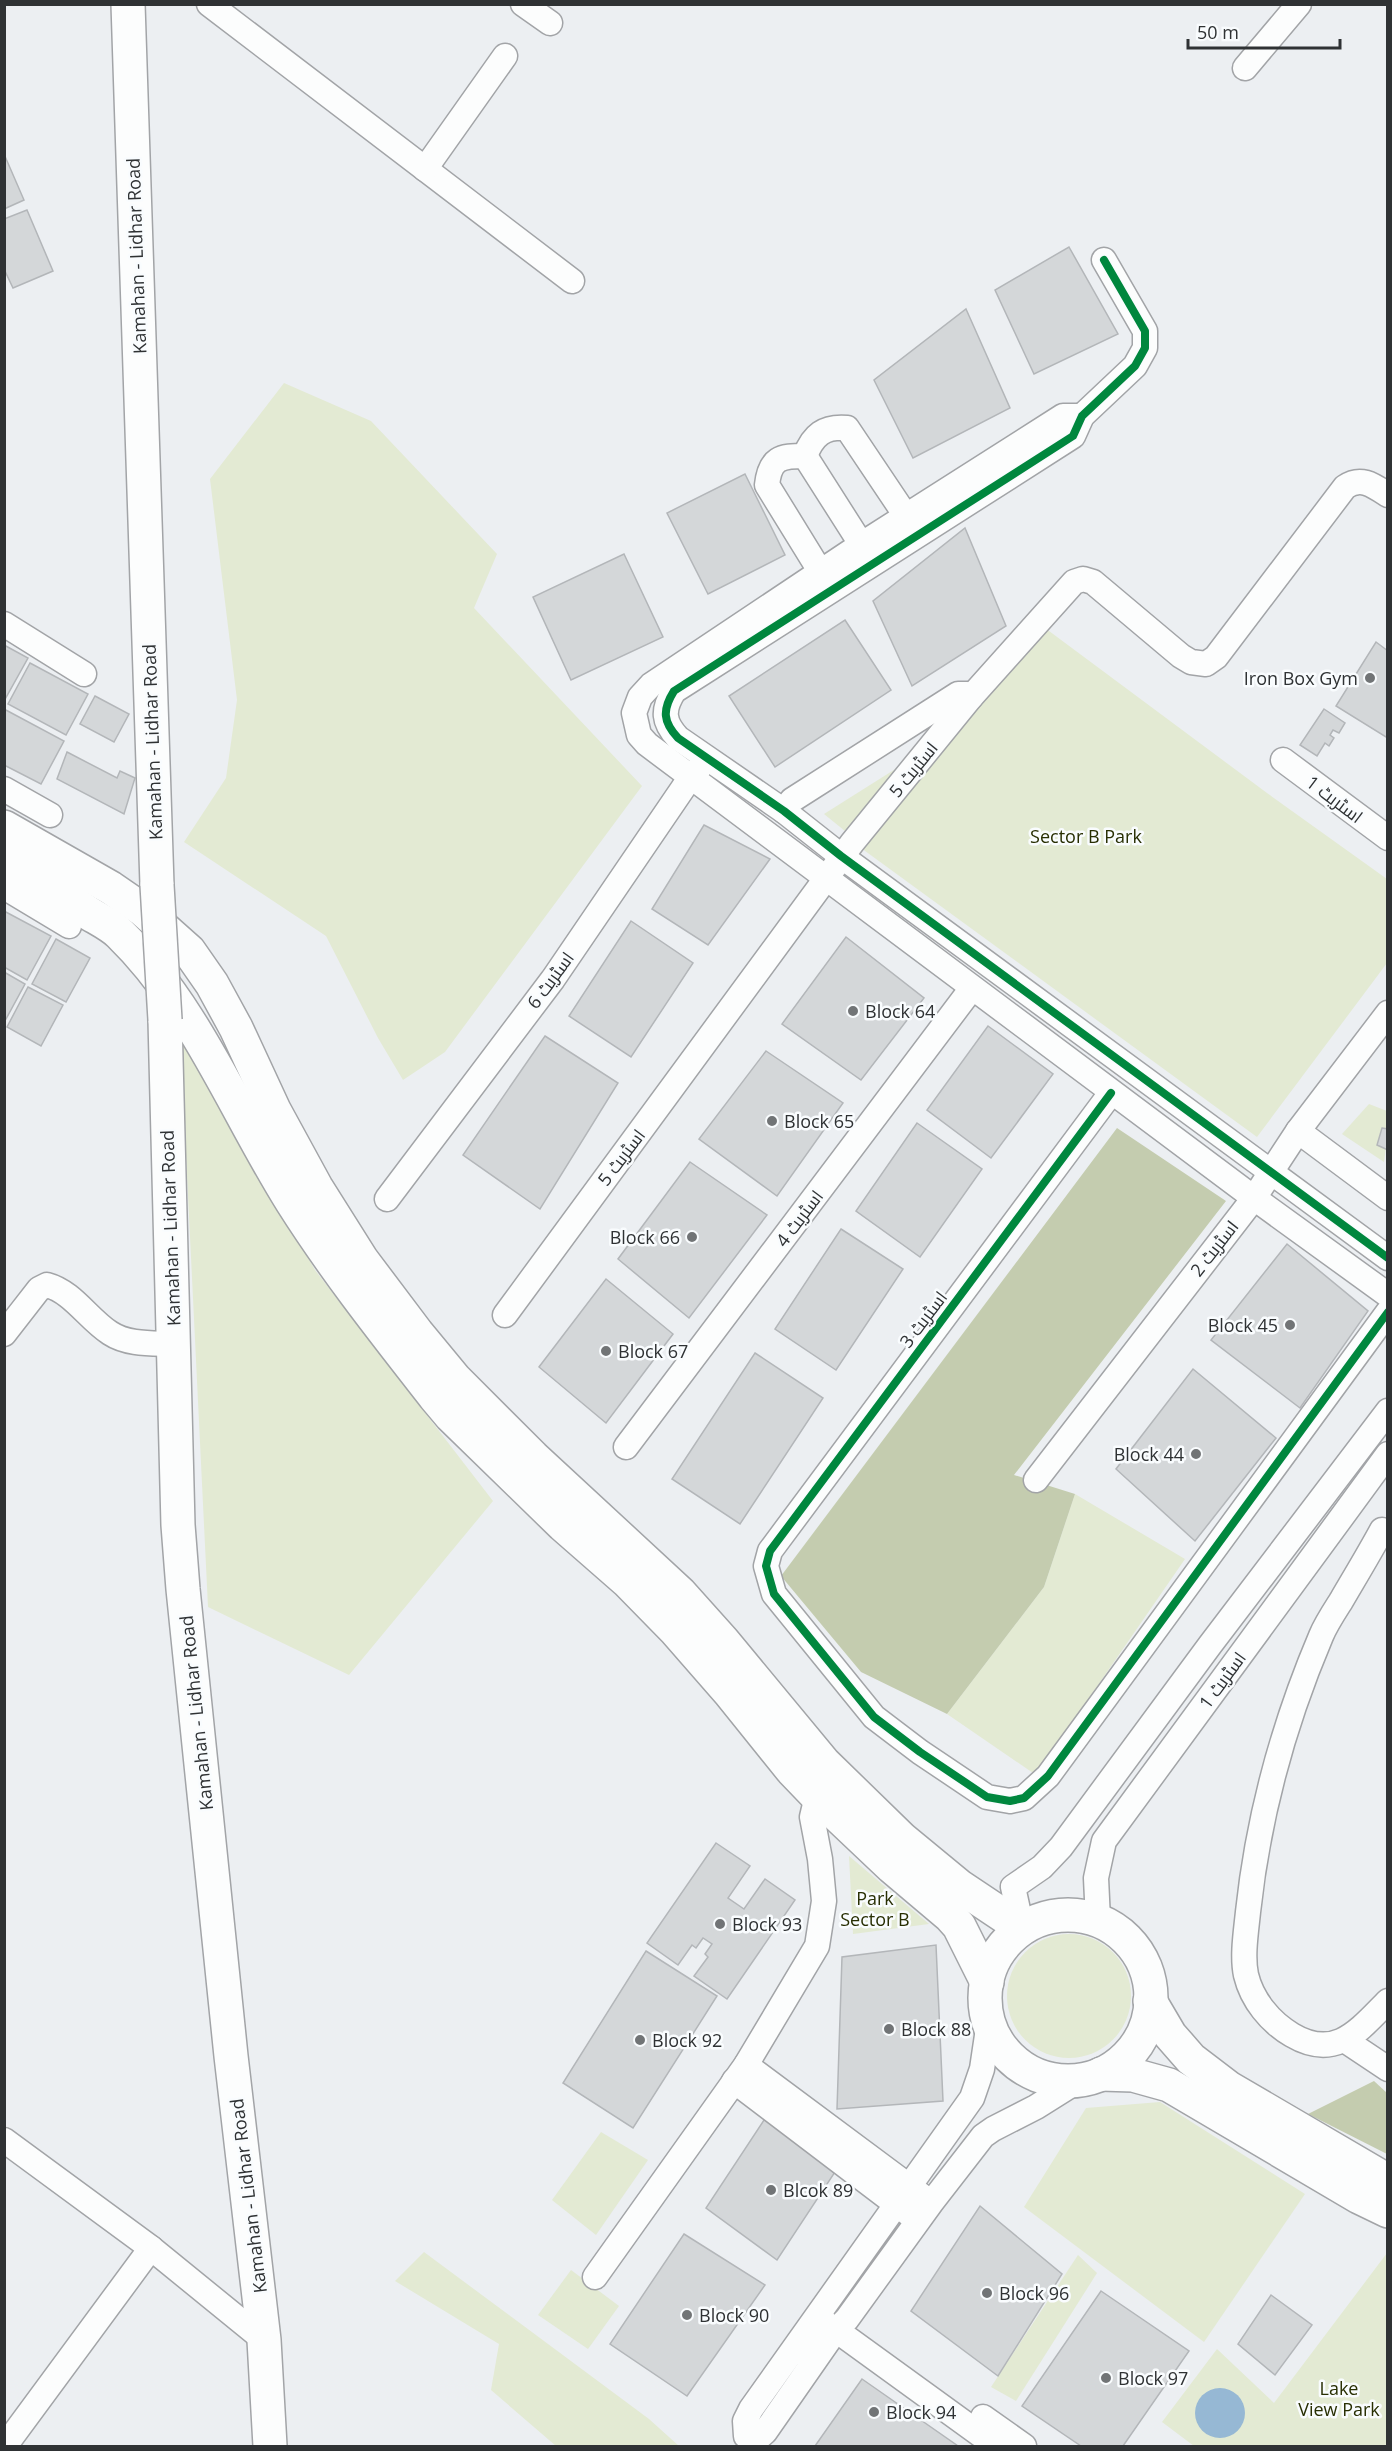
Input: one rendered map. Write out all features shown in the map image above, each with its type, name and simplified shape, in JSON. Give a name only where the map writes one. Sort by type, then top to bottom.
[{"type":"street","name":"Kamahan - Lidhar Road","points":[[128,4],[157,885],[165,1020],[178,1525],[229,2032],[264,2340],[270,2446]]},
{"type":"street","points":[[209,4],[572,281]]},
{"type":"street","points":[[523,4],[550,23]]},
{"type":"street","points":[[1245,68],[1299,4]]},
{"type":"street","points":[[424,169],[505,56]]},
{"type":"street","points":[[1104,260],[1145,331],[1144,348],[1135,366],[1082,416],[1073,436],[867,553],[674,691],[664,716],[669,729],[678,738],[784,811],[841,856],[1388,1258]]},
{"type":"street","points":[[1082,416],[1064,416],[906,516],[867,553],[820,571],[651,685],[640,698],[634,713],[639,735],[690,778],[827,878],[1111,1093],[1388,1295]]},
{"type":"street","points":[[805,456],[810,443],[821,431],[834,427],[847,428],[906,516]]},
{"type":"street","points":[[805,456],[867,553]]},
{"type":"street","points":[[805,456],[777,459],[769,470],[767,485],[820,571]]},
{"type":"street","name":"اسٹریٹ 5","points":[[505,1315],[841,856],[971,697],[1074,582],[1083,579],[1093,582],[1181,656],[1191,662],[1206,664],[1216,657],[1346,487],[1354,481],[1362,481],[1388,495]]},
{"type":"street","points":[[4,624],[84,674]]},
{"type":"street","points":[[784,811],[792,800],[958,694],[967,694],[971,697]]},
{"type":"street","points":[[634,713],[664,716]]},
{"type":"street","name":"اسٹریٹ 6","points":[[387,1198],[553,979],[690,778],[708,758]]},
{"type":"street","name":"اسٹریٹ 1","points":[[1283,760],[1388,838]]},
{"type":"street","points":[[4,789],[50,814]]},
{"type":"street","points":[[4,827],[111,888],[143,910],[189,951],[212,984],[236,1028],[274,1110],[316,1187],[362,1260],[524,1467],[563,1525],[627,1581],[675,1630],[730,1693],[792,1770],[817,1796],[892,1867],[950,1916],[959,1926],[987,1982]]},
{"type":"street","points":[[4,861],[64,896],[118,932],[152,968],[179,1007],[264,1156],[326,1254],[451,1416],[524,1467],[680,1593],[824,1762],[902,1839],[959,1886],[1022,1928]]},
{"type":"street","points":[[4,887],[69,926]]},
{"type":"street","name":"اسٹریٹ 4","points":[[626,1447],[972,988]]},
{"type":"street","name":"اسٹریٹ 2","points":[[1036,1480],[1254,1198],[1298,1131],[1388,1013]]},
{"type":"street","name":"اسٹریٹ 3","points":[[1111,1093],[770,1551],[766,1566],[774,1594],[874,1717],[987,1797],[1010,1801],[1024,1798],[1048,1776],[1388,1312]]},
{"type":"street","points":[[1298,1131],[1388,1198]]},
{"type":"street","points":[[4,1334],[39,1289],[47,1285],[65,1294],[111,1334],[132,1342],[174,1344]]},
{"type":"street","name":"اسٹریٹ 1","points":[[1022,1928],[1013,1887],[1042,1867],[1061,1847],[1217,1635],[1388,1410]]},
{"type":"street","name":"اسٹریٹ 1","points":[[1098,1920],[1096,1878],[1104,1840],[1388,1454]]},
{"type":"street","points":[[1382,1530],[1322,1634],[1291,1716],[1269,1797],[1253,1871],[1245,1941],[1246,1974],[1256,2000],[1277,2026],[1299,2039],[1323,2045],[1346,2041],[1388,2001]]},
{"type":"street","points":[[595,2277],[740,2073],[818,1946],[824,1901],[820,1859],[812,1817],[817,1796]]},
{"type":"street","points":[[989,2022],[982,2069],[972,2098],[752,2409],[745,2421],[746,2436],[756,2440],[765,2432],[924,2212],[983,2136],[993,2128],[1036,2107],[1090,2077],[1121,2061],[1136,2044],[1146,2024],[1150,2001],[1149,1980],[1142,1961],[1131,1944],[1116,1930],[1098,1920],[1079,1915],[1059,1915],[1040,1920],[1022,1928],[999,1952],[991,1966],[987,1982],[985,1995],[989,2022],[1008,2056],[1024,2068],[1041,2076],[1060,2080],[1090,2077],[1132,2075],[1170,2085],[1359,2197],[1388,2211]]},
{"type":"street","points":[[1150,2001],[1170,2035],[1191,2059],[1229,2088],[1388,2181]]},
{"type":"street","points":[[1346,2041],[1388,2069]]},
{"type":"street","points":[[740,2073],[924,2212]]},
{"type":"street","points":[[4,2140],[151,2248],[264,2340]]},
{"type":"street","points":[[5,2446],[151,2248]]},
{"type":"street","points":[[825,2304],[822,2316],[830,2328],[842,2324]]},
{"type":"street","points":[[842,2324],[987,2433],[1024,2446]]},
{"type":"green space","points":[[284,383],[371,421],[497,554],[474,608],[642,786],[445,1052],[403,1080],[378,1038],[326,936],[184,842],[226,778],[237,700],[210,479]]},
{"type":"green space","name":"Sector B Park","points":[[1045,628],[1387,879],[1387,963],[1257,1137],[861,848]]},
{"type":"green space","points":[[897,768],[845,831],[824,814]]},
{"type":"green space","points":[[180,1031],[315,1270],[493,1501],[349,1675],[208,1607]]},
{"type":"green space","points":[[1369,1104],[1387,1111],[1384,1162],[1342,1134]]},
{"type":"green space","points":[[1117,1128],[1226,1201],[1014,1475],[1075,1494],[1044,1587],[947,1714],[861,1672],[781,1576]]},
{"type":"green space","points":[[1075,1494],[1185,1559],[1036,1775],[947,1714],[1044,1587]]},
{"type":"green space","name":"Park Sector B","points":[[849,1856],[929,1924],[853,1934]]},
{"type":"green space","points":[[1069,1934],[1093,1939],[1113,1952],[1126,1972],[1131,1996],[1126,2020],[1113,2040],[1093,2053],[1069,2058],[1045,2053],[1025,2040],[1012,2020],[1007,1996],[1012,1972],[1025,1952],[1045,1939]]},
{"type":"green space","points":[[1374,2081],[1387,2093],[1387,2154],[1308,2114]]},
{"type":"green space","points":[[1160,2102],[1305,2194],[1204,2342],[1024,2207],[1086,2108]]},
{"type":"green space","points":[[601,2132],[648,2160],[596,2235],[552,2200]]},
{"type":"green space","points":[[424,2252],[649,2419],[679,2446],[556,2446],[491,2390],[499,2344],[395,2281]]},
{"type":"green space","name":"Lake View Park","points":[[1387,2253],[1387,2446],[1194,2446],[1162,2422],[1217,2349],[1274,2403]]},
{"type":"green space","points":[[1078,2255],[1097,2273],[1016,2401],[991,2387]]},
{"type":"green space","points":[[571,2270],[619,2306],[588,2349],[538,2315]]},
{"type":"water","points":[[1215,2388],[1225,2388],[1238,2395],[1245,2408],[1245,2418],[1238,2431],[1225,2438],[1215,2438],[1206,2434],[1199,2427],[1195,2418],[1195,2408],[1199,2399],[1206,2392]]},
{"type":"building","points":[[4,154],[24,200],[4,209]]},
{"type":"building","points":[[27,210],[53,271],[13,288],[4,269],[4,219]]},
{"type":"building","points":[[1069,247],[1118,334],[1034,374],[995,290]]},
{"type":"building","points":[[966,309],[1010,408],[913,458],[874,380]]},
{"type":"building","points":[[745,474],[785,555],[708,594],[667,513]]},
{"type":"building","points":[[965,528],[1006,626],[912,686],[873,601]]},
{"type":"building","points":[[624,554],[663,637],[571,680],[533,597]]},
{"type":"building","points":[[845,620],[891,690],[775,767],[729,696]]},
{"type":"building","name":"Iron Box Gym","points":[[1376,642],[1388,651],[1388,734],[1386,737],[1336,706]]},
{"type":"building","points":[[4,645],[28,658],[4,701]]},
{"type":"building","points":[[30,663],[88,694],[66,735],[8,704]]},
{"type":"building","points":[[95,696],[129,714],[114,742],[80,724]]},
{"type":"building","points":[[4,709],[64,741],[41,784],[4,765]]},
{"type":"building","points":[[1324,709],[1345,723],[1339,733],[1333,730],[1330,735],[1334,738],[1329,746],[1325,743],[1317,756],[1300,745]]},
{"type":"building","points":[[67,752],[117,778],[120,771],[135,778],[124,814],[57,779]]},
{"type":"building","points":[[704,825],[770,859],[708,945],[652,909]]},
{"type":"building","points":[[4,911],[51,936],[27,980],[4,967]]},
{"type":"building","points":[[631,921],[693,963],[631,1057],[569,1016]]},
{"type":"building","name":"Block 64","points":[[846,937],[924,998],[861,1080],[782,1024]]},
{"type":"building","points":[[56,939],[90,958],[66,1002],[32,984]]},
{"type":"building","points":[[4,972],[25,984],[6,1019],[4,1018]]},
{"type":"building","points":[[28,987],[63,1005],[41,1046],[7,1027]]},
{"type":"building","points":[[988,1026],[1053,1074],[991,1158],[927,1110]]},
{"type":"building","points":[[545,1036],[618,1083],[540,1209],[463,1155]]},
{"type":"building","name":"Block 65","points":[[766,1051],[843,1103],[777,1196],[699,1139]]},
{"type":"building","points":[[917,1123],[982,1169],[920,1257],[856,1211]]},
{"type":"building","points":[[1382,1128],[1388,1129],[1388,1150],[1377,1145]]},
{"type":"building","name":"Block 66","points":[[690,1162],[767,1215],[689,1318],[618,1259]]},
{"type":"building","points":[[841,1229],[903,1269],[836,1370],[775,1329]]},
{"type":"building","name":"Block 45","points":[[1287,1244],[1368,1311],[1300,1408],[1211,1340]]},
{"type":"building","name":"Block 67","points":[[606,1279],[673,1334],[606,1423],[539,1367]]},
{"type":"building","points":[[755,1353],[823,1398],[740,1524],[672,1479]]},
{"type":"building","name":"Block 44","points":[[1193,1369],[1276,1438],[1195,1541],[1116,1469]]},
{"type":"building","name":"Block 93","points":[[716,1843],[750,1866],[728,1898],[744,1909],[765,1879],[795,1900],[727,1999],[694,1976],[708,1957],[705,1954],[712,1944],[703,1938],[696,1948],[692,1945],[678,1965],[647,1943]]},
{"type":"building","name":"Block 88","points":[[936,1945],[943,2101],[837,2109],[842,1957]]},
{"type":"building","name":"Block 92","points":[[646,1951],[717,1996],[633,2128],[563,2083]]},
{"type":"building","name":"Blcok 89","points":[[766,2117],[835,2172],[777,2260],[706,2208]]},
{"type":"building","name":"Block 96","points":[[980,2206],[1062,2274],[998,2376],[911,2311]]},
{"type":"building","name":"Block 90","points":[[684,2234],[765,2285],[687,2396],[610,2344]]},
{"type":"building","name":"Block 97","points":[[1101,2291],[1189,2351],[1123,2446],[1081,2446],[1022,2406]]},
{"type":"building","points":[[1271,2295],[1312,2325],[1275,2375],[1238,2344]]},
{"type":"building","name":"Block 94","points":[[862,2379],[958,2446],[815,2446]]},
{"type":"cycle path","points":[[1104,260],[1145,331],[1145,348],[1135,366],[1082,416],[1073,436],[674,691],[667,704],[667,721],[678,738],[784,811],[841,856],[1388,1258]]},
{"type":"cycle path","points":[[1111,1093],[770,1551],[766,1566],[774,1594],[874,1717],[920,1752],[987,1797],[1010,1801],[1024,1798],[1048,1776],[1388,1312]]},
{"type":"place","name":"Iron Box Gym","points":[[1370,678]]},
{"type":"place","name":"Block 64","points":[[853,1011]]},
{"type":"place","name":"Block 65","points":[[772,1121]]},
{"type":"place","name":"Block 66","points":[[692,1237]]},
{"type":"place","name":"Block 45","points":[[1290,1325]]},
{"type":"place","name":"Block 67","points":[[606,1351]]},
{"type":"place","name":"Block 44","points":[[1196,1454]]},
{"type":"place","name":"Block 93","points":[[720,1924]]},
{"type":"place","name":"Block 88","points":[[889,2029]]},
{"type":"place","name":"Block 92","points":[[640,2040]]},
{"type":"place","name":"Blcok 89","points":[[771,2190]]},
{"type":"place","name":"Block 96","points":[[987,2293]]},
{"type":"place","name":"Block 90","points":[[687,2315]]},
{"type":"place","name":"Block 97","points":[[1106,2378]]},
{"type":"place","name":"Block 94","points":[[874,2412]]}]
